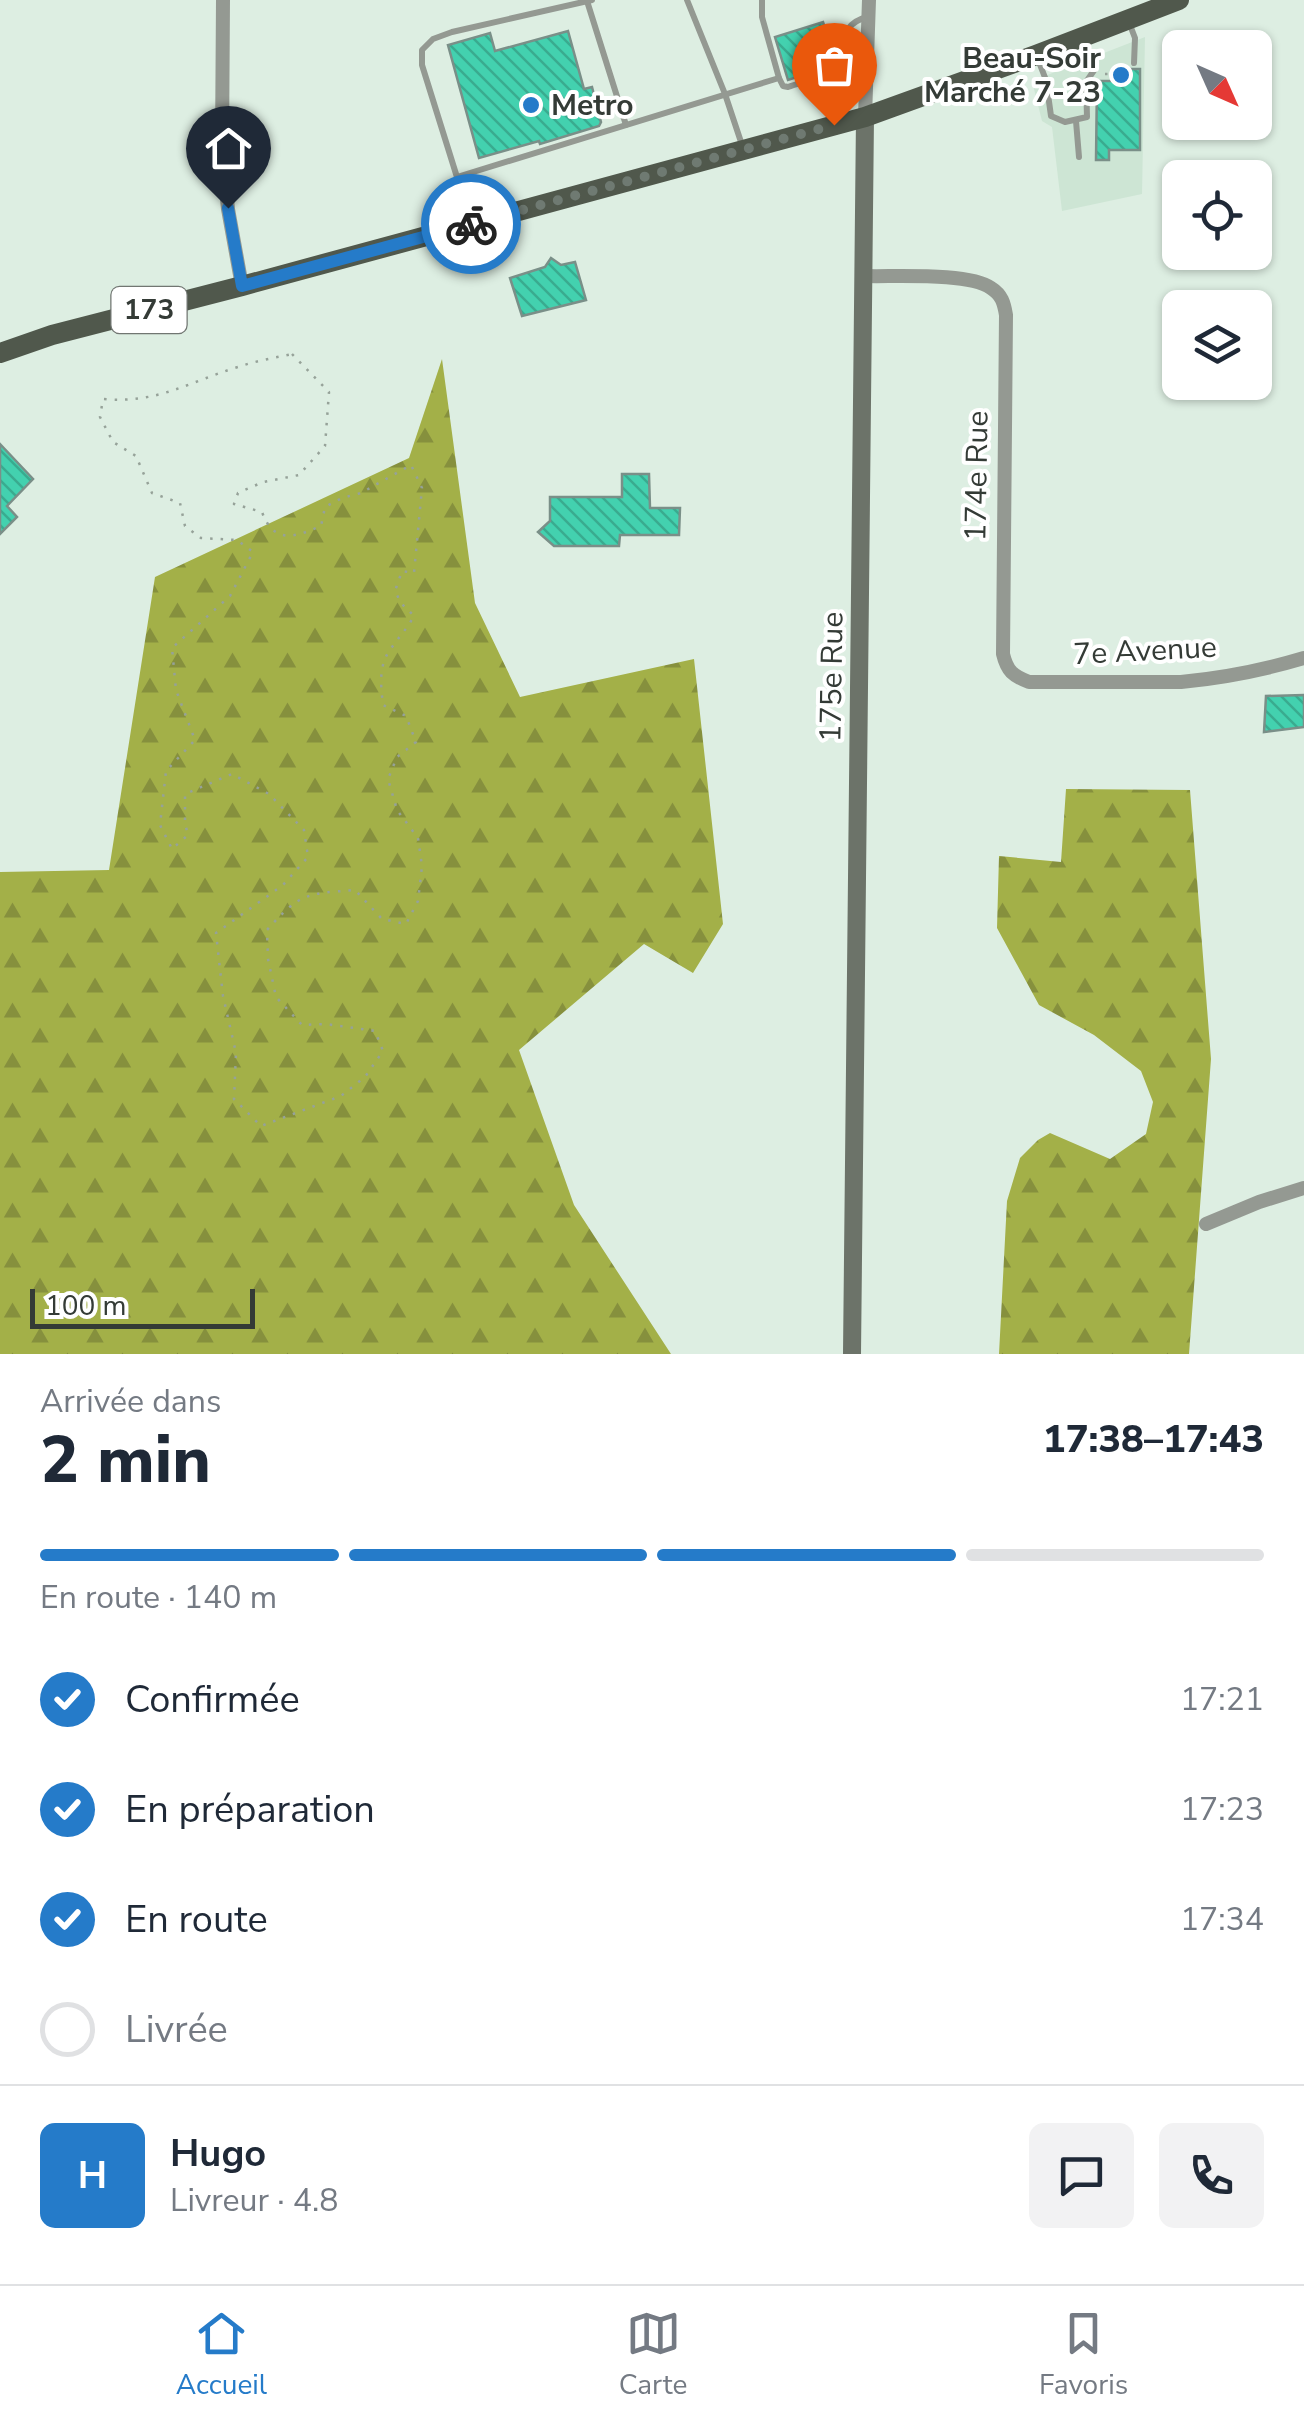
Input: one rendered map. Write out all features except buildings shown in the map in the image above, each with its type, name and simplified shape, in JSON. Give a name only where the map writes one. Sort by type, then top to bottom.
[{"type":"main road","name":"173","points":[[0,353],[865,117],[1179,0]]},
{"type":"street","points":[[223,0],[222,147],[242,286]]},
{"type":"street","name":"175e Rue","points":[[852,1354],[869,0]]},
{"type":"street","name":"174e Rue","points":[[864,276],[974,279],[992,288],[1003,300],[1003,654]]},
{"type":"street","name":"7e Avenue","points":[[1003,654],[1006,669],[1029,682],[1206,680],[1304,658]]},
{"type":"street","points":[[1206,1224],[1304,1188]]},
{"type":"lane","points":[[472,224],[422,65],[422,50],[433,39],[589,0],[626,125]]},
{"type":"lane","points":[[687,0],[726,94],[744,150]]},
{"type":"lane","points":[[762,0],[762,17],[778,78],[788,87],[838,68],[843,59],[846,30],[855,21],[868,17]]},
{"type":"lane","points":[[1128,20],[1135,38],[1134,62]]},
{"type":"lane","points":[[1036,55],[1046,80],[1051,116],[1065,122],[1076,121],[1086,117],[1086,82],[1096,69],[1082,37]]},
{"type":"lane","points":[[457,177],[778,78]]},
{"type":"lane","points":[[1076,121],[1079,157]]},
{"type":"path","points":[[1096,69],[1114,74],[1114,69],[1134,62]]},
{"type":"path","points":[[292,354],[329,392],[324,446],[299,475],[263,482],[238,493],[234,504],[262,512],[274,532],[296,537],[321,526],[325,507],[361,493],[410,465],[422,488],[414,573],[402,572],[395,590],[414,616],[405,634],[388,652],[380,678],[382,706],[406,716],[416,742],[398,757],[388,780],[397,810],[418,838],[422,866],[418,901],[406,924],[382,919],[355,890],[311,893],[288,906],[266,930],[276,997],[302,1024],[375,1031],[383,1051],[366,1077],[341,1096],[260,1126],[234,1100],[236,1053],[216,933],[283,886],[308,857],[304,830],[268,794],[232,774],[186,794],[188,835],[172,849],[160,825],[166,771],[195,740],[176,690],[172,648],[230,596],[253,552],[237,540],[201,538],[185,526],[180,503],[152,493],[136,456],[113,442],[100,417],[102,399],[122,401],[164,395],[239,367],[292,354]]},
{"type":"shaded area","points":[[1145,37],[1142,194],[1062,211],[1052,127],[1042,121],[1032,81]]},
{"type":"green space","points":[[442,359],[475,603],[520,697],[694,659],[723,924],[693,973],[644,944],[519,1050],[574,1205],[671,1354],[0,1354],[0,872],[109,870],[155,577],[409,458]]},
{"type":"green space","points":[[1066,789],[1190,790],[1211,1059],[1189,1354],[999,1354],[1007,1201],[1020,1158],[1050,1133],[1110,1159],[1146,1134],[1153,1102],[1141,1071],[1094,1035],[1039,1005],[997,928],[999,856],[1061,862]]},
{"type":"way so far","points":[[471,224],[834,125]]},
{"type":"place","name":"Beau-Soir Marché 7-23","points":[[1121,75]]},
{"type":"place","name":"Metro","points":[[531,105]]},
{"type":"route","points":[[228,208],[242,286],[471,224]]}]
